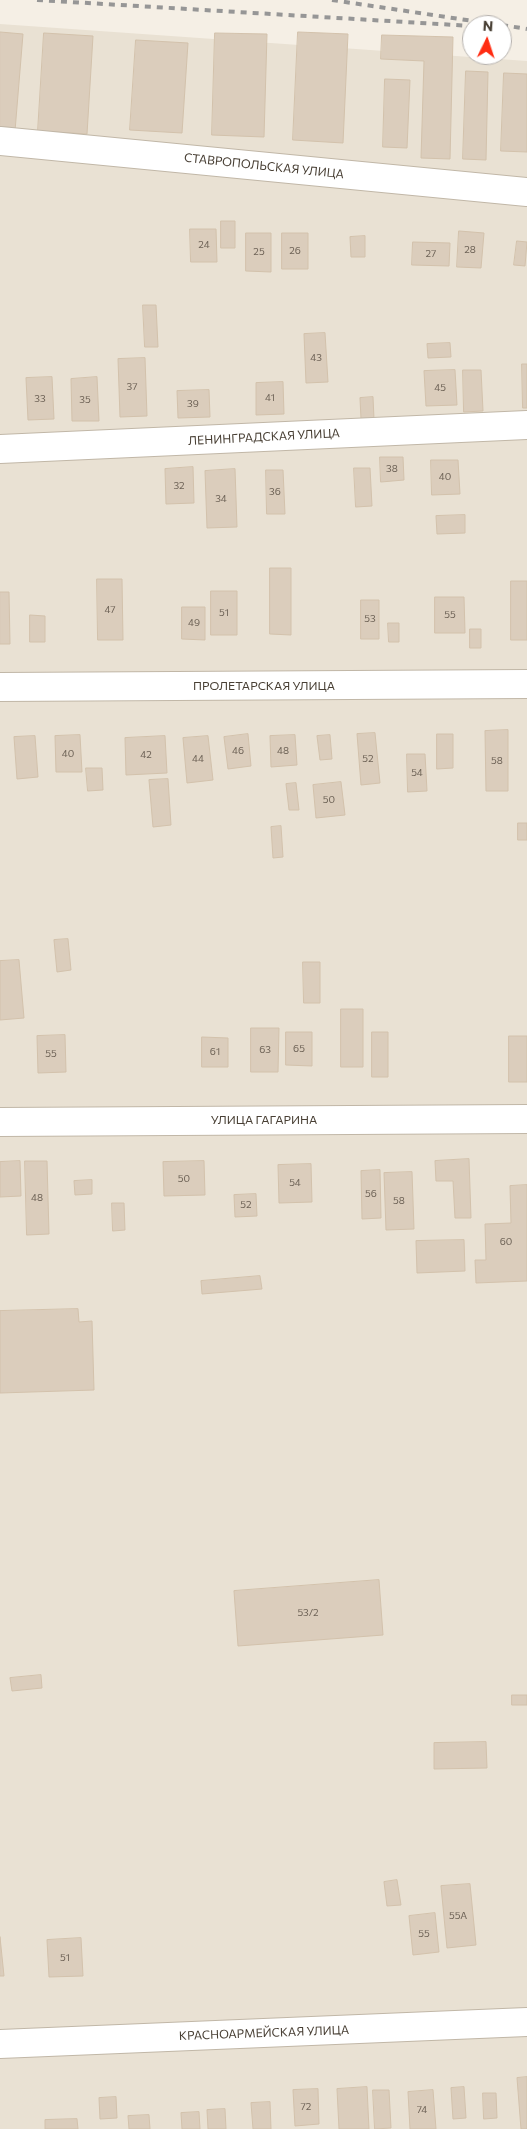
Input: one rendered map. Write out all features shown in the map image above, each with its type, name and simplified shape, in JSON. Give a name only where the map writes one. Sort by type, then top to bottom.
[{"type":"street","name":"СТАВРОПОЛЬСКАЯ УЛИЦА","points":[[0,141],[527,192]]},
{"type":"street","name":"ЛЕНИНГРАДСКАЯ УЛИЦА","points":[[0,449],[527,425]]},
{"type":"street","name":"ПРОЛЕТАРСКАЯ УЛИЦА","points":[[0,687],[527,684]]},
{"type":"street","name":"УЛИЦА ГАГАРИНА","points":[[0,1122],[527,1119]]},
{"type":"street","name":"КРАСНОАРМЕЙСКАЯ УЛИЦА","points":[[0,2044],[527,2022]]},
{"type":"shaded area","points":[[0,24],[462,56],[462,65],[512,65],[512,60],[527,61],[527,2129],[0,2129]]},
{"type":"building","points":[[0,32],[23,34],[15,131],[0,130]]},
{"type":"building","points":[[298,32],[348,34],[343,143],[293,140]]},
{"type":"building","points":[[44,33],[93,36],[87,134],[38,131]]},
{"type":"building","points":[[215,33],[267,34],[264,137],[212,135]]},
{"type":"building","points":[[382,35],[453,37],[450,159],[421,158],[424,61],[381,59]]},
{"type":"building","points":[[136,40],[188,43],[182,133],[130,130]]},
{"type":"building","points":[[466,71],[488,72],[486,160],[463,159]]},
{"type":"building","points":[[504,73],[527,74],[527,152],[501,151]]},
{"type":"building","points":[[385,79],[410,80],[407,148],[383,147]]},
{"type":"building","points":[[221,221],[235,221],[235,248],[221,248]]},
{"type":"building","points":[[190,229],[216,229],[217,262],[191,262]]},
{"type":"building","points":[[459,231],[484,233],[481,268],[457,267]]},
{"type":"building","points":[[246,233],[271,233],[271,272],[246,271]]},
{"type":"building","points":[[282,233],[308,233],[308,269],[282,269]]},
{"type":"building","points":[[365,236],[365,257],[351,257],[350,237]]},
{"type":"building","points":[[517,241],[527,242],[525,266],[514,265]]},
{"type":"building","points":[[413,242],[450,243],[449,266],[412,265]]},
{"type":"building","points":[[143,305],[156,305],[158,347],[145,347]]},
{"type":"building","points":[[325,333],[328,382],[306,383],[304,334]]},
{"type":"building","points":[[450,343],[451,357],[428,358],[427,344]]},
{"type":"building","points":[[145,358],[147,416],[120,417],[118,359]]},
{"type":"building","points":[[522,364],[527,364],[527,408],[523,408]]},
{"type":"building","points":[[455,370],[457,405],[426,406],[424,371]]},
{"type":"building","points":[[463,370],[481,370],[483,411],[464,412]]},
{"type":"building","points":[[52,377],[54,419],[28,420],[26,378]]},
{"type":"building","points":[[97,377],[99,421],[72,421],[71,379]]},
{"type":"building","points":[[283,382],[284,414],[256,415],[256,383]]},
{"type":"building","points":[[209,390],[210,417],[178,418],[177,391]]},
{"type":"building","points":[[373,397],[374,419],[361,419],[360,398]]},
{"type":"building","points":[[380,457],[403,457],[404,480],[381,482]]},
{"type":"building","points":[[431,460],[458,460],[460,494],[432,495]]},
{"type":"building","points":[[193,467],[194,503],[166,504],[165,469]]},
{"type":"building","points":[[354,468],[370,468],[372,506],[356,507]]},
{"type":"building","points":[[235,469],[237,527],[207,528],[205,471]]},
{"type":"building","points":[[266,470],[283,470],[285,514],[267,514]]},
{"type":"building","points":[[465,515],[465,533],[437,534],[436,516]]},
{"type":"building","points":[[270,568],[291,568],[291,635],[270,634]]},
{"type":"building","points":[[97,579],[122,579],[123,640],[98,640]]},
{"type":"building","points":[[511,581],[527,581],[527,640],[511,640]]},
{"type":"building","points":[[211,591],[237,591],[237,635],[211,635]]},
{"type":"building","points":[[0,592],[9,592],[10,644],[0,644]]},
{"type":"building","points":[[435,597],[464,597],[465,633],[435,633]]},
{"type":"building","points":[[361,600],[379,600],[379,639],[361,639]]},
{"type":"building","points":[[182,607],[205,607],[205,640],[182,639]]},
{"type":"building","points":[[30,615],[45,616],[45,642],[30,642]]},
{"type":"building","points":[[388,623],[399,623],[399,642],[389,642]]},
{"type":"building","points":[[470,629],[481,629],[481,648],[470,648]]},
{"type":"building","points":[[508,730],[508,791],[486,791],[485,731]]},
{"type":"building","points":[[375,733],[380,783],[361,785],[357,734]]},
{"type":"building","points":[[248,734],[251,766],[228,769],[224,737]]},
{"type":"building","points":[[437,734],[453,734],[453,768],[437,769]]},
{"type":"building","points":[[80,735],[82,772],[56,772],[55,736]]},
{"type":"building","points":[[295,735],[297,765],[271,767],[270,736]]},
{"type":"building","points":[[330,735],[332,759],[320,760],[317,736]]},
{"type":"building","points":[[35,736],[38,777],[17,779],[14,737]]},
{"type":"building","points":[[165,736],[167,773],[126,775],[125,738]]},
{"type":"building","points":[[208,736],[213,780],[187,783],[183,738]]},
{"type":"building","points":[[407,754],[425,754],[427,791],[408,792]]},
{"type":"building","points":[[86,768],[102,768],[103,790],[88,791]]},
{"type":"building","points":[[168,779],[171,825],[153,827],[149,780]]},
{"type":"building","points":[[341,782],[345,815],[316,818],[313,785]]},
{"type":"building","points":[[296,783],[299,810],[289,810],[286,784]]},
{"type":"building","points":[[518,823],[527,823],[527,840],[518,840]]},
{"type":"building","points":[[281,826],[283,857],[273,858],[271,827]]},
{"type":"building","points":[[68,939],[71,970],[57,972],[54,940]]},
{"type":"building","points":[[19,960],[24,1018],[0,1020],[0,961]]},
{"type":"building","points":[[303,962],[320,962],[320,1003],[304,1003]]},
{"type":"building","points":[[341,1009],[363,1009],[363,1067],[341,1067]]},
{"type":"building","points":[[251,1028],[279,1028],[278,1072],[251,1072]]},
{"type":"building","points":[[286,1032],[312,1032],[312,1066],[286,1065]]},
{"type":"building","points":[[372,1032],[388,1032],[388,1077],[372,1077]]},
{"type":"building","points":[[65,1035],[66,1072],[38,1073],[37,1036]]},
{"type":"building","points":[[509,1036],[527,1036],[527,1082],[509,1082]]},
{"type":"building","points":[[202,1037],[228,1038],[228,1067],[202,1067]]},
{"type":"building","points":[[469,1159],[471,1218],[455,1218],[453,1181],[436,1181],[435,1161]]},
{"type":"building","points":[[20,1161],[21,1196],[0,1197],[0,1162]]},
{"type":"building","points":[[25,1161],[47,1161],[49,1234],[27,1235]]},
{"type":"building","points":[[204,1161],[205,1195],[164,1196],[163,1162]]},
{"type":"building","points":[[311,1164],[312,1202],[279,1203],[278,1165]]},
{"type":"building","points":[[380,1170],[381,1218],[362,1219],[361,1171]]},
{"type":"building","points":[[412,1172],[414,1229],[386,1230],[384,1173]]},
{"type":"building","points":[[92,1180],[92,1194],[75,1195],[74,1181]]},
{"type":"building","points":[[527,1185],[527,1281],[476,1283],[475,1260],[486,1260],[485,1224],[511,1223],[510,1186]]},
{"type":"building","points":[[256,1194],[257,1216],[235,1217],[234,1195]]},
{"type":"building","points":[[112,1203],[124,1203],[125,1230],[113,1231]]},
{"type":"building","points":[[464,1240],[465,1271],[417,1273],[416,1241]]},
{"type":"building","points":[[260,1276],[262,1289],[202,1294],[201,1281]]},
{"type":"building","points":[[78,1309],[79,1322],[92,1321],[94,1390],[0,1393],[0,1311]]},
{"type":"building","points":[[379,1580],[383,1635],[238,1646],[234,1591]]},
{"type":"building","points":[[41,1675],[42,1688],[12,1691],[10,1678]]},
{"type":"building","points":[[512,1695],[527,1695],[527,1705],[512,1705]]},
{"type":"building","points":[[486,1742],[487,1768],[434,1769],[434,1743]]},
{"type":"building","points":[[397,1880],[401,1905],[387,1906],[384,1882]]},
{"type":"building","points":[[470,1884],[476,1945],[447,1948],[441,1886]]},
{"type":"building","points":[[435,1913],[439,1952],[413,1955],[409,1916]]},
{"type":"building","points":[[0,1937],[4,1976],[0,1976]]},
{"type":"building","points":[[81,1938],[83,1976],[49,1977],[47,1940]]},
{"type":"building","points":[[527,2077],[527,2129],[521,2129],[517,2078]]},
{"type":"building","points":[[367,2087],[369,2129],[339,2129],[337,2089]]},
{"type":"building","points":[[464,2087],[466,2118],[453,2119],[451,2088]]},
{"type":"building","points":[[318,2089],[319,2124],[295,2126],[293,2090]]},
{"type":"building","points":[[373,2090],[389,2090],[391,2128],[375,2129]]},
{"type":"building","points":[[433,2090],[436,2129],[410,2129],[408,2092]]},
{"type":"building","points":[[483,2093],[496,2093],[497,2118],[484,2119]]},
{"type":"building","points":[[116,2097],[117,2118],[100,2119],[99,2098]]},
{"type":"building","points":[[270,2102],[271,2129],[253,2129],[251,2103]]},
{"type":"building","points":[[225,2109],[226,2129],[208,2129],[207,2110]]},
{"type":"building","points":[[199,2112],[200,2129],[182,2129],[181,2113]]},
{"type":"building","points":[[149,2115],[150,2129],[129,2129],[128,2116]]},
{"type":"building","points":[[77,2119],[78,2129],[45,2129],[45,2120]]},
{"type":"railway","points":[[37,0],[462,25]]},
{"type":"railway","points":[[332,0],[462,19]]},
{"type":"railway","points":[[512,27],[527,29]]}]
